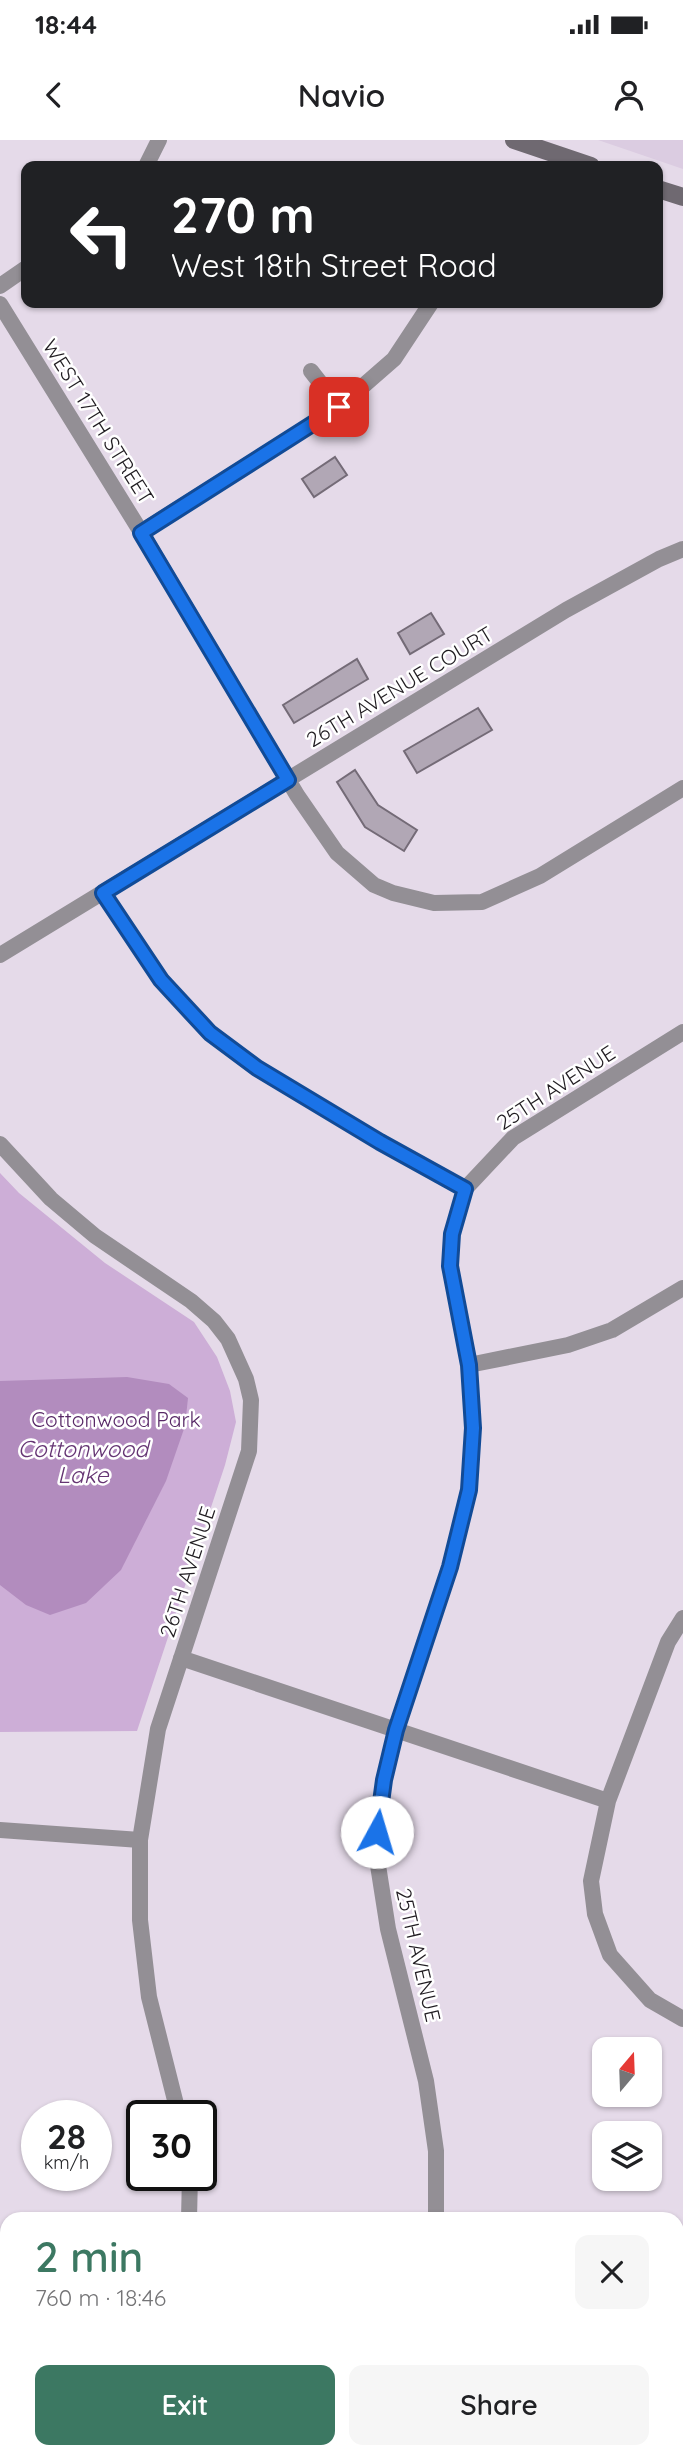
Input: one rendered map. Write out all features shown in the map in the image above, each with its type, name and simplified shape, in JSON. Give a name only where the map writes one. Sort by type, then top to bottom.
[{"type":"main road","points":[[514,140],[576,161]]},
{"type":"main road","points":[[663,191],[683,197]]},
{"type":"street","points":[[148,161],[159,140]]},
{"type":"street","points":[[0,286],[21,271]]},
{"type":"street","name":"WEST 17TH STREET","points":[[0,304],[288,780],[337,853],[374,885],[393,893],[435,903],[458,905],[496,898],[540,876],[683,788]]},
{"type":"street","points":[[141,533],[339,407],[394,359],[428,308]]},
{"type":"street","points":[[312,371],[339,407]]},
{"type":"street","name":"26TH AVENUE COURT","points":[[0,955],[566,610],[659,559],[683,550]]},
{"type":"street","points":[[103,893],[161,980],[210,1033],[257,1068],[380,1142],[465,1189]]},
{"type":"street","name":"25TH AVENUE","points":[[436,2212],[436,2151],[426,2081],[387,1929],[377,1859],[380,1806],[396,1730],[466,1513],[473,1428],[469,1365],[450,1266],[452,1234],[465,1189],[513,1138],[683,1032]]},
{"type":"street","name":"26TH AVENUE","points":[[0,1144],[51,1199],[87,1228],[191,1301],[214,1321],[228,1339],[246,1379],[251,1400],[249,1451],[158,1729],[139,1840],[140,1920],[149,1997],[175,2100]]},
{"type":"street","points":[[469,1365],[568,1345],[612,1330],[683,1288]]},
{"type":"street","points":[[683,1618],[668,1642],[608,1801],[591,1881],[595,1914],[610,1955],[650,2000],[683,2020]]},
{"type":"street","points":[[181,1658],[608,1801]]},
{"type":"street","points":[[0,1830],[139,1840]]},
{"type":"street","points":[[189,2212],[190,2191]]},
{"type":"shaded area","points":[[598,140],[683,140],[683,169]]},
{"type":"green space","name":"Cottonwood Park","points":[[0,1173],[19,1193],[105,1263],[194,1322],[217,1357],[230,1391],[236,1422],[225,1465],[137,1731],[0,1732]]},
{"type":"water","name":"Cottonwood Lake","points":[[127,1377],[169,1384],[188,1398],[185,1426],[166,1481],[121,1570],[86,1603],[50,1615],[26,1605],[0,1585],[0,1381]]},
{"type":"building","points":[[335,457],[347,475],[314,497],[302,479]]},
{"type":"building","points":[[431,613],[444,634],[410,654],[398,633]]},
{"type":"building","points":[[357,659],[368,679],[294,723],[283,705]]},
{"type":"building","points":[[478,708],[492,730],[417,773],[404,751]]},
{"type":"building","points":[[355,770],[378,805],[417,830],[404,851],[365,827],[337,782]]},
{"type":"route","points":[[339,407],[141,533],[288,780],[103,893],[161,980],[210,1033],[257,1068],[380,1142],[465,1189],[452,1234],[450,1266],[457,1315],[469,1365],[473,1428],[466,1513],[396,1730],[384,1780],[377,1832]]}]
